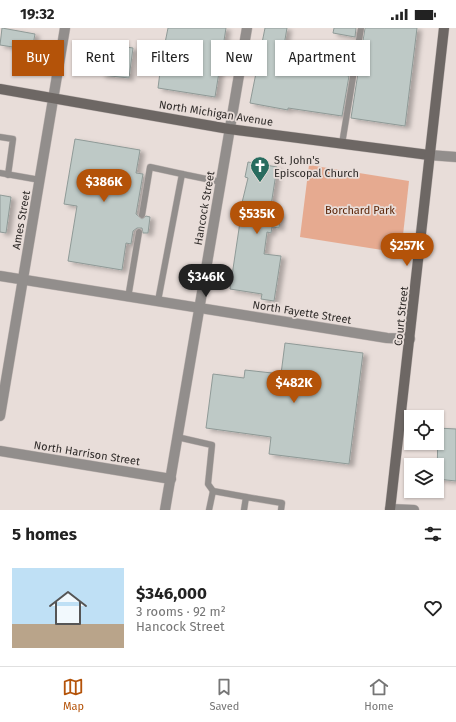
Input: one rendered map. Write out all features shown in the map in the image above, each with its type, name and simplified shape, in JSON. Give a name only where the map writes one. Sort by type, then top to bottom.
[{"type":"main road","name":"Court Street","points":[[390,509],[444,28]]},
{"type":"main road","name":"North Michigan Avenue","points":[[0,88],[229,129],[430,155]]},
{"type":"street","name":"Ames Street","points":[[0,416],[65,28]]},
{"type":"street","name":"Hancock Street","points":[[165,510],[222,182],[229,129],[235,103],[246,28]]},
{"type":"street","points":[[430,155],[456,157]]},
{"type":"street","name":"North Fayette Street","points":[[0,276],[128,298],[158,301],[386,338],[410,338]]},
{"type":"street","name":"North Harrison Street","points":[[0,451],[171,479]]},
{"type":"street","points":[[390,509],[414,510]]},
{"type":"lane","points":[[342,144],[361,28]]},
{"type":"lane","points":[[0,137],[13,139],[8,174]]},
{"type":"lane","points":[[142,215],[150,167],[222,182]]},
{"type":"lane","points":[[0,173],[40,180]]},
{"type":"lane","points":[[158,301],[182,174]]},
{"type":"lane","points":[[128,298],[139,232]]},
{"type":"lane","points":[[177,437],[212,445],[208,484],[213,491],[282,503],[281,510]]},
{"type":"lane","points":[[209,510],[213,491]]},
{"type":"lane","points":[[244,510],[246,496]]},
{"type":"green space","name":"Borchard Park","points":[[309,165],[409,181],[401,253],[300,237]]},
{"type":"building","points":[[2,28],[35,34],[34,40],[12,40],[12,47],[0,45]]},
{"type":"building","points":[[168,28],[226,28],[224,40],[211,40],[211,76],[218,76],[215,97],[158,88],[160,76],[203,76],[203,40],[166,40]]},
{"type":"building","points":[[265,28],[287,28],[285,40],[275,40],[275,76],[349,76],[342,116],[288,108],[288,110],[250,103],[255,76],[267,76],[267,40],[263,40]]},
{"type":"building","points":[[334,28],[356,28],[355,37],[333,33]]},
{"type":"building","points":[[365,28],[417,28],[405,126],[351,118],[358,76],[370,76],[370,40],[363,40]]},
{"type":"building","points":[[129,47],[133,48],[129,78],[110,76],[129,76]]},
{"type":"building","points":[[75,139],[140,150],[136,173],[143,174],[136,214],[142,219],[146,216],[150,217],[148,233],[143,233],[142,228],[137,228],[133,231],[131,244],[126,243],[122,270],[68,261],[77,206],[64,204]]},
{"type":"building","points":[[248,162],[277,167],[270,212],[281,213],[279,228],[272,227],[271,233],[267,232],[264,254],[281,256],[274,301],[261,299],[262,294],[230,289],[240,222],[239,215],[248,178],[245,177]]},
{"type":"building","points":[[0,195],[11,197],[6,233],[0,232]]},
{"type":"building","points":[[285,343],[363,353],[349,464],[269,454],[271,437],[206,428],[213,374],[244,378],[245,370],[281,374]]},
{"type":"building","points":[[444,428],[456,429],[456,481],[444,480],[444,458],[437,458],[438,450],[444,450]]},
{"type":"place","name":"St. John's Episcopal Church","points":[[260,183]]}]
